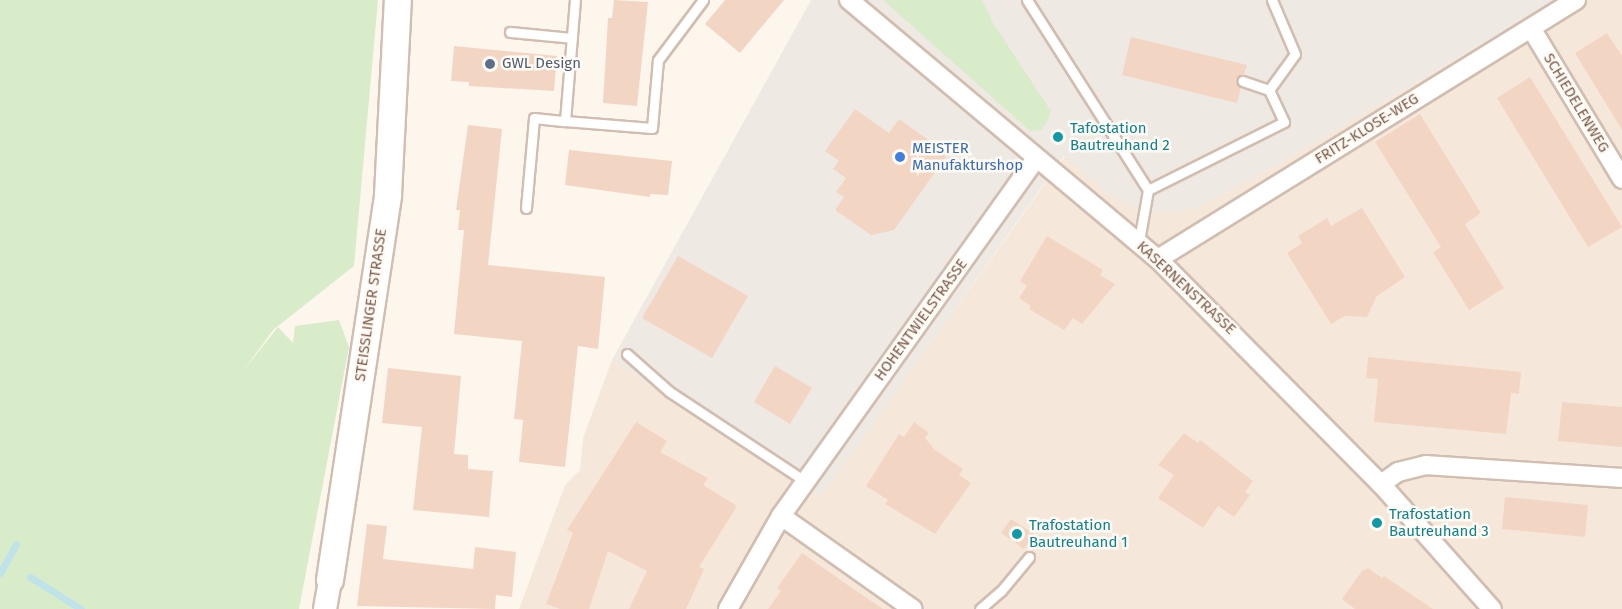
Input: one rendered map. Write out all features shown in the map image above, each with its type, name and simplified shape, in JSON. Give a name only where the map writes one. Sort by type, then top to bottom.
[{"type":"main road","name":"STEISSLINGER STRASSE","points":[[330,580],[388,195],[398,0]]},
{"type":"street","name":"KASERNENSTRASSE","points":[[849,0],[1158,259],[1381,484],[1492,609]]},
{"type":"street","name":"FRITZ-KLOSE-WEG","points":[[1158,259],[1576,0]]},
{"type":"street","name":"SCHIEDELENWEG","points":[[1531,28],[1622,179]]},
{"type":"street","name":"HOHENTWIELSTRASSE","points":[[728,609],[781,516],[1036,159]]},
{"type":"street","points":[[1381,484],[1398,472],[1426,465],[1622,478]]},
{"type":"street","points":[[781,516],[913,609]]},
{"type":"street","name":"STEISSLINGER STRASSE","points":[[325,609],[330,580]]},
{"type":"lane","points":[[565,121],[575,0]]},
{"type":"lane","points":[[526,208],[534,118],[652,128],[658,60],[703,0]]},
{"type":"lane","points":[[1027,0],[1149,190],[1139,242]]},
{"type":"lane","points":[[1269,90],[1295,54],[1272,0]]},
{"type":"lane","points":[[510,32],[572,38]]},
{"type":"lane","points":[[1149,190],[1284,122],[1269,90],[1243,81]]},
{"type":"lane","points":[[627,354],[670,392],[805,481]]},
{"type":"lane","points":[[980,609],[1001,591],[1029,557]]},
{"type":"shaded area","points":[[811,0],[1556,0],[1276,165],[1195,208],[1167,213],[1137,209],[1110,195],[1064,156],[821,497],[612,360]]},
{"type":"shaded area","points":[[1556,0],[1622,0],[1622,609],[519,609],[565,485],[580,470],[583,438],[612,360],[821,496],[1065,156],[1110,195],[1195,208],[1276,165]]},
{"type":"green space","points":[[0,0],[378,0],[354,266],[273,330],[243,371],[278,327],[293,343],[295,326],[339,320],[349,347],[299,609],[0,609]]},
{"type":"green space","points":[[883,0],[982,0],[993,23],[1051,111],[1041,130],[1030,131]]},
{"type":"building","points":[[614,0],[648,2],[637,106],[603,103],[608,18],[612,18]]},
{"type":"building","points":[[725,0],[784,0],[740,53],[705,24]]},
{"type":"building","points":[[1607,33],[1622,56],[1622,130],[1575,53]]},
{"type":"building","points":[[1131,37],[1247,65],[1244,74],[1237,79],[1241,87],[1237,103],[1122,75]]},
{"type":"building","points":[[454,46],[557,56],[554,91],[469,86],[469,82],[451,81]]},
{"type":"building","points":[[1530,77],[1622,227],[1588,247],[1497,98]]},
{"type":"building","points":[[855,109],[889,133],[899,119],[948,154],[894,230],[871,235],[835,210],[844,197],[836,192],[846,178],[833,169],[839,161],[825,151]]},
{"type":"building","points":[[1420,114],[1481,213],[1465,224],[1504,288],[1469,310],[1433,252],[1441,247],[1375,142]]},
{"type":"building","points":[[468,125],[502,129],[488,265],[605,277],[598,349],[578,346],[565,467],[519,462],[523,420],[514,419],[522,341],[454,334],[464,230],[458,230],[460,210],[456,210]]},
{"type":"building","points":[[569,150],[672,161],[668,195],[650,194],[650,197],[565,185]]},
{"type":"building","points":[[1362,208],[1405,277],[1377,296],[1367,317],[1345,316],[1331,324],[1287,253],[1302,243],[1298,236],[1327,218],[1331,226]]},
{"type":"building","points":[[1047,236],[1103,270],[1100,275],[1115,284],[1082,324],[1073,318],[1064,330],[1029,309],[1031,306],[1019,298],[1027,286],[1020,281]]},
{"type":"building","points":[[678,256],[748,296],[712,358],[642,318]]},
{"type":"building","points":[[1368,357],[1521,372],[1519,394],[1511,393],[1506,434],[1374,422],[1378,379],[1366,378]]},
{"type":"building","points":[[775,366],[812,388],[790,424],[754,402]]},
{"type":"building","points":[[388,368],[461,376],[454,454],[468,455],[468,469],[493,471],[489,517],[413,510],[422,427],[382,423]]},
{"type":"building","points":[[1562,402],[1622,407],[1622,447],[1558,441]]},
{"type":"building","points":[[636,422],[667,441],[660,452],[708,478],[703,485],[737,506],[699,567],[704,569],[686,609],[629,609],[647,571],[608,551],[589,609],[560,609],[546,604],[573,533],[567,530]]},
{"type":"building","points":[[914,422],[929,433],[925,438],[935,450],[963,469],[959,475],[971,483],[935,534],[885,504],[888,500],[866,486],[899,434],[904,437]]},
{"type":"building","points":[[1184,433],[1198,443],[1200,440],[1253,481],[1245,492],[1250,495],[1234,517],[1218,506],[1203,528],[1158,498],[1174,475],[1158,465]]},
{"type":"building","points":[[1505,497],[1588,505],[1585,537],[1502,529]]},
{"type":"building","name":"Trafostation Bautreuhand 1","points":[[1011,519],[1034,534],[1024,549],[1001,533]]},
{"type":"building","points":[[367,524],[387,526],[383,559],[473,569],[475,547],[516,552],[512,597],[496,595],[495,609],[357,606]]},
{"type":"building","points":[[802,553],[883,609],[768,609],[781,591],[777,588]]},
{"type":"building","points":[[1368,568],[1433,609],[1355,609],[1342,599],[1362,571]]},
{"type":"waterway","points":[[0,573],[16,544]]},
{"type":"waterway","points":[[30,577],[81,609]]},
{"type":"place","name":"GWL Design","points":[[490,64]]},
{"type":"place","name":"Tafostation Bautreuhand 2","points":[[1058,137]]},
{"type":"place","name":"MEISTER Manufakturshop","points":[[900,157]]},
{"type":"place","name":"Trafostation Bautreuhand 3","points":[[1377,523]]},
{"type":"place","name":"Trafostation Bautreuhand 1","points":[[1017,534]]}]
